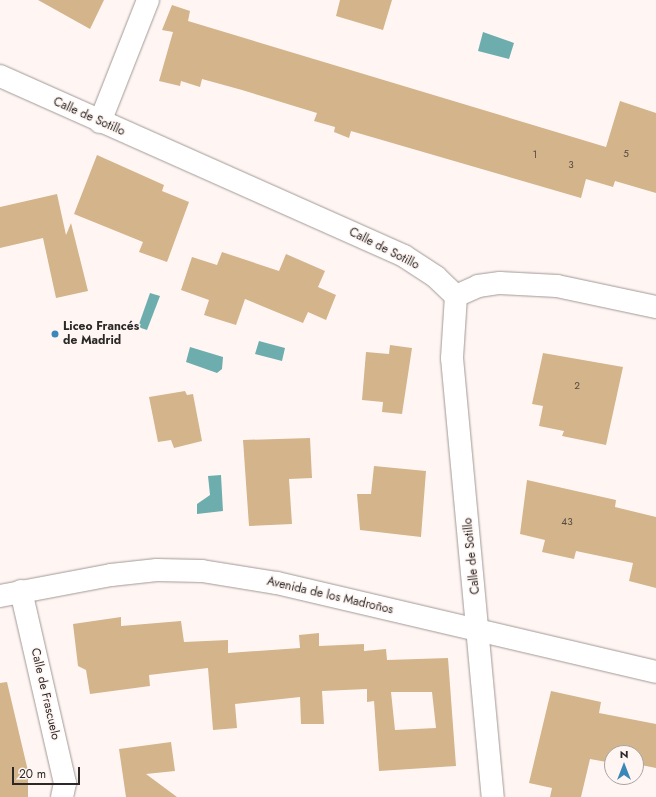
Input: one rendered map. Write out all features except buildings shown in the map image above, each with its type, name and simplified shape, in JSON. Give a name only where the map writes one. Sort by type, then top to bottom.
[{"type":"street","points":[[100,122],[148,0]]},
{"type":"street","name":"Calle de Sotillo","points":[[0,76],[100,122],[404,256],[436,277],[456,296],[452,358],[480,632],[493,797]]},
{"type":"street","points":[[456,296],[478,286],[500,283],[550,285],[656,307]]},
{"type":"street","name":"Avenida de los Madroños","points":[[0,596],[111,574],[157,570],[202,571],[277,583],[480,632],[656,672]]},
{"type":"street","name":"Calle de Frascuelo","points":[[21,591],[65,783],[62,797]]},
{"type":"water","points":[[483,32],[514,43],[509,59],[478,51]]},
{"type":"water","points":[[150,293],[160,296],[147,330],[138,327]]},
{"type":"water","points":[[259,341],[285,348],[282,361],[255,354]]},
{"type":"water","points":[[190,347],[223,357],[222,369],[217,373],[186,362]]},
{"type":"water","points":[[221,475],[223,511],[197,514],[197,504],[210,495],[208,476]]},
{"type":"place","name":"Liceo Francés de Madrid","points":[[55,334]]}]
